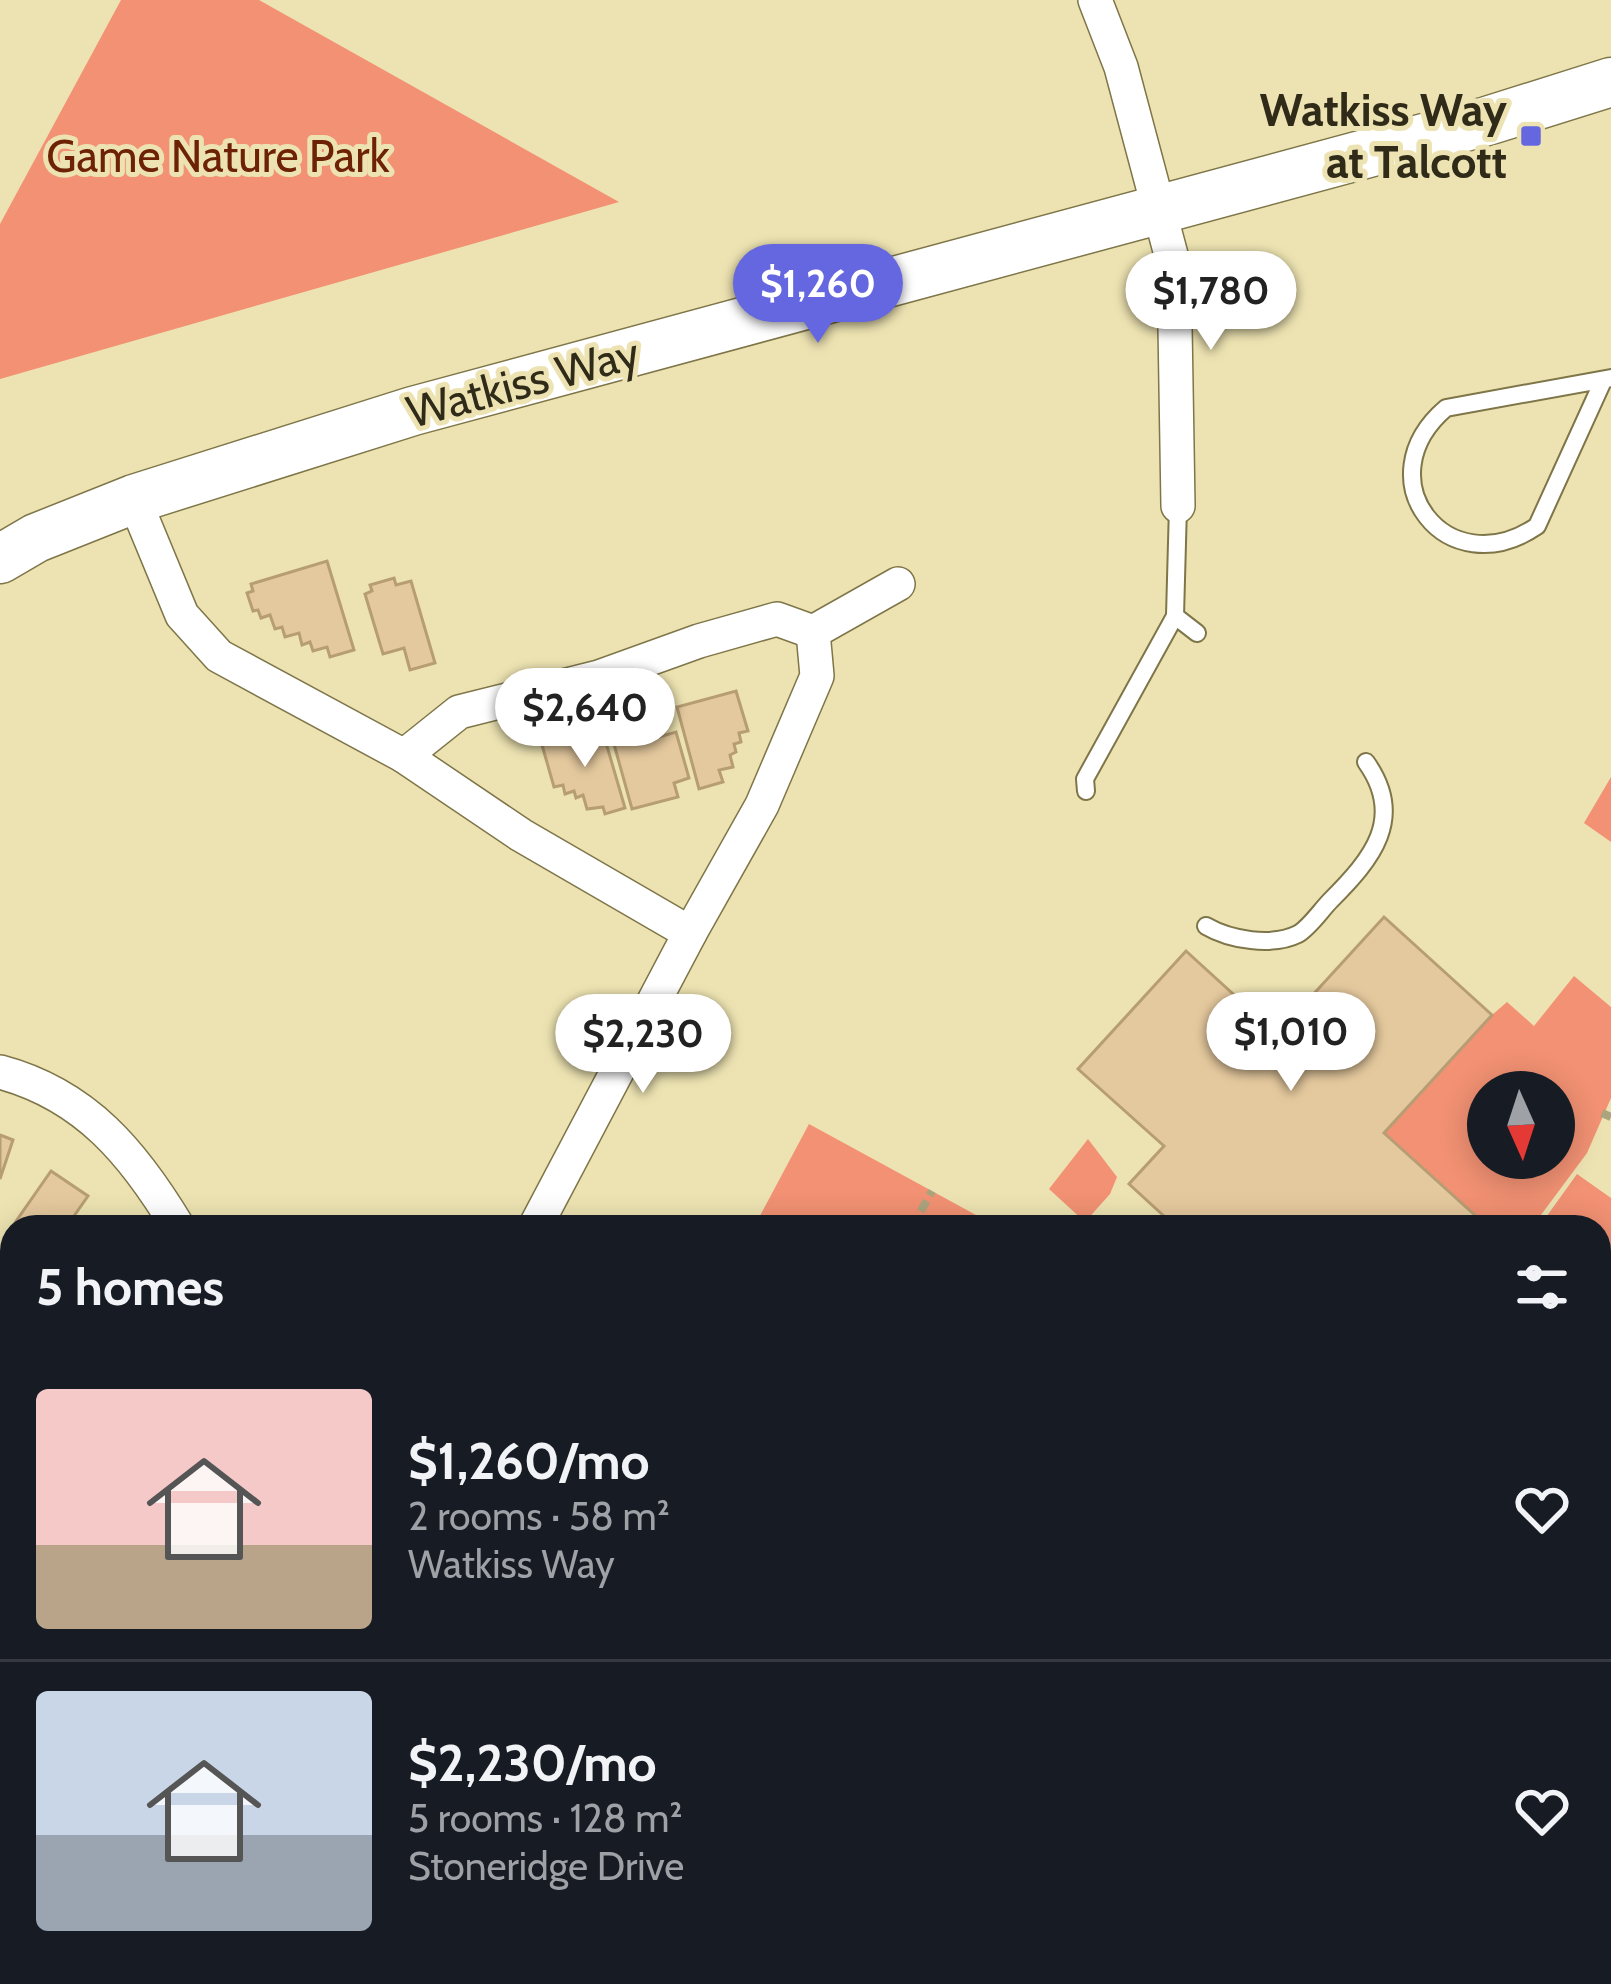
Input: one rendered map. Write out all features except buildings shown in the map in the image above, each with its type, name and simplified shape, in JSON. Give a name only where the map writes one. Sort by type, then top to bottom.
[{"type":"street","points":[[1095,0],[1121,68],[1174,266],[1178,506]]},
{"type":"street","name":"Watkiss Way","points":[[0,559],[36,538],[134,499],[413,411],[1487,121],[1611,82]]},
{"type":"street","points":[[134,499],[182,615],[219,656],[404,756],[521,835],[690,933]]},
{"type":"street","points":[[404,756],[459,712],[598,677],[699,640],[777,619],[813,632],[898,584]]},
{"type":"street","points":[[542,1215],[762,805],[817,676],[813,632]]},
{"type":"street","points":[[0,1072],[37,1082],[98,1122],[152,1183],[171,1215]]},
{"type":"lane","points":[[1607,379],[1537,526],[1518,539],[1474,545],[1452,538],[1420,507],[1411,464],[1417,442],[1446,408],[1607,379]]},
{"type":"lane","points":[[1087,791],[1085,779],[1175,616],[1178,506]]},
{"type":"lane","points":[[1175,616],[1197,633]]},
{"type":"lane","points":[[1207,926],[1240,939],[1298,934],[1360,871],[1377,846],[1385,807],[1366,762]]},
{"type":"path","points":[[919,1215],[932,1191]]},
{"type":"green space","name":"Game Nature Park","points":[[121,0],[259,0],[619,202],[0,379],[0,224]]},
{"type":"green space","points":[[1611,777],[1611,842],[1584,823]]},
{"type":"green space","points":[[1574,976],[1611,1007],[1611,1098],[1575,1169],[1575,1071],[1467,1071],[1467,1179],[1568,1179],[1541,1215],[1475,1215],[1384,1133],[1507,1002],[1534,1026]]},
{"type":"green space","points":[[809,1124],[976,1215],[760,1215]]},
{"type":"green space","points":[[1088,1139],[1117,1177],[1110,1194],[1091,1215],[1077,1215],[1049,1189]]},
{"type":"green space","points":[[1577,1174],[1611,1198],[1611,1215],[1548,1215]]},
{"type":"place","name":"Watkiss Way at Talcott","points":[[1531,136]]}]
